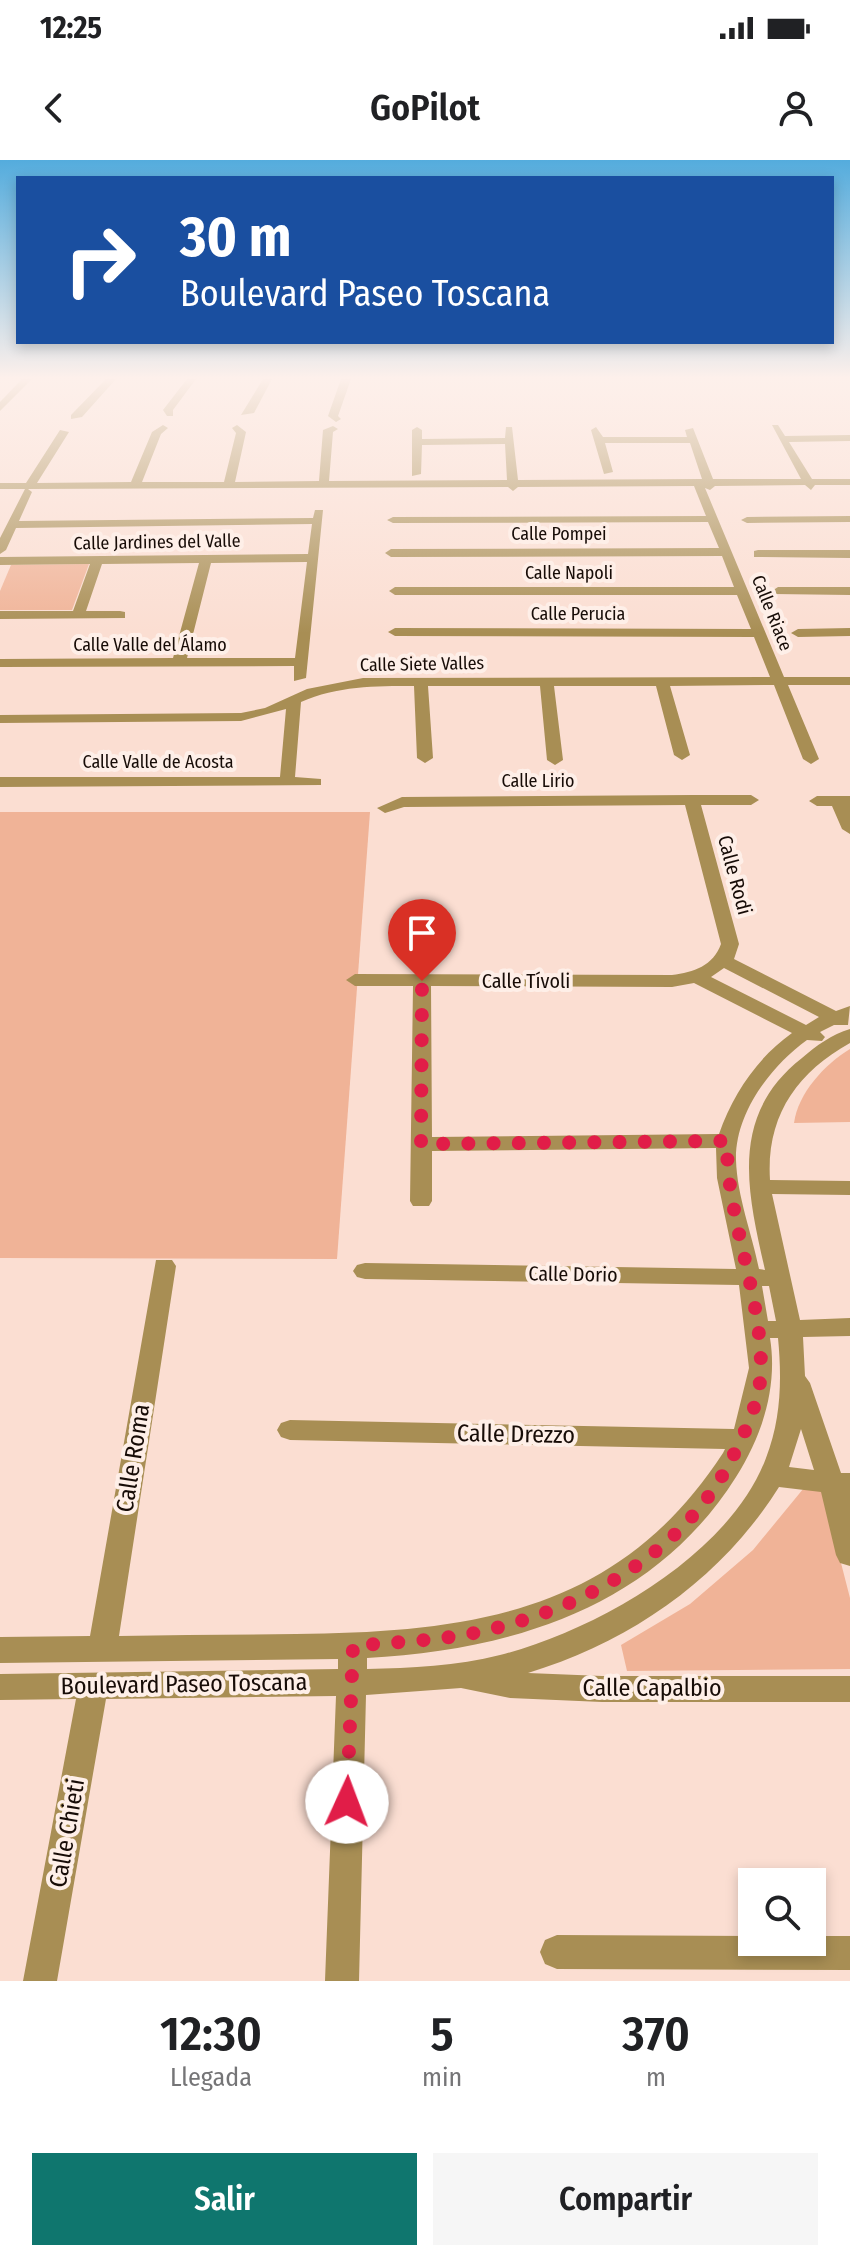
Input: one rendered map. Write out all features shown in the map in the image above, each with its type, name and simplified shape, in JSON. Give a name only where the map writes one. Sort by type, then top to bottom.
[{"type":"street","points":[[0,550],[28,489],[44,464]]},
{"type":"street","points":[[135,485],[144,464]]},
{"type":"street","points":[[229,484],[234,464]]},
{"type":"street","points":[[324,483],[325,464]]},
{"type":"street","points":[[416,464],[416,474]]},
{"type":"street","points":[[511,464],[513,485]]},
{"type":"street","points":[[606,464],[608,472]]},
{"type":"street","name":"Calle Riace","points":[[699,464],[713,519],[811,759]]},
{"type":"street","points":[[798,464],[810,484]]},
{"type":"street","points":[[28,489],[324,483],[513,485]]},
{"type":"street","points":[[0,489],[850,484]]},
{"type":"street","points":[[12,525],[318,516],[299,678]]},
{"type":"street","points":[[393,520],[713,519]]},
{"type":"street","points":[[747,520],[850,519]]},
{"type":"street","name":"Calle Pompei","points":[[391,553],[727,552]]},
{"type":"street","points":[[758,554],[850,554]]},
{"type":"street","name":"Calle Jardines del Valle","points":[[0,561],[313,558]]},
{"type":"street","points":[[179,663],[206,559]]},
{"type":"street","points":[[78,615],[97,560]]},
{"type":"street","name":"Calle Napoli","points":[[395,591],[743,591]]},
{"type":"street","points":[[778,591],[850,591]]},
{"type":"street","points":[[0,615],[120,615]]},
{"type":"street","name":"Calle Perucia","points":[[395,632],[761,633]]},
{"type":"street","points":[[798,633],[850,632]]},
{"type":"street","name":"Calle Valle del Álamo","points":[[0,663],[300,662]]},
{"type":"street","points":[[421,681],[425,758]]},
{"type":"street","name":"Calle Siete Valles","points":[[0,719],[241,717],[269,711],[294,699],[349,684],[421,681],[850,681]]},
{"type":"street","points":[[546,681],[555,760]]},
{"type":"street","points":[[662,681],[682,755]]},
{"type":"street","points":[[287,782],[294,699]]},
{"type":"street","name":"Calle Valle de Acosta","points":[[0,782],[316,782]]},
{"type":"street","name":"Calle Rodi","points":[[692,800],[730,944],[724,961]]},
{"type":"street","name":"Calle Lirio","points":[[385,808],[402,802],[751,800]]},
{"type":"street","points":[[817,801],[844,801],[850,829]]},
{"type":"street","points":[[724,961],[843,1027]]},
{"type":"street","name":"Calle Tívoli","points":[[355,980],[672,981],[697,977],[724,961]]},
{"type":"street","points":[[697,977],[806,1033]]},
{"type":"street","points":[[421,1201],[422,981]]},
{"type":"street","name":"Boulevard Paseo Toscana","points":[[0,1650],[353,1646],[471,1634],[531,1619],[602,1588],[666,1546],[717,1487],[742,1439],[754,1406],[761,1370],[750,1277],[727,1169],[727,1141],[754,1079],[779,1052],[806,1033],[843,1027]]},
{"type":"street","name":"Boulevard Paseo Toscana","points":[[0,1687],[350,1682],[456,1676],[501,1668],[578,1641],[655,1600],[703,1565],[771,1476],[789,1417],[794,1370],[781,1278],[761,1187],[760,1142],[767,1115],[784,1085],[843,1027]]},
{"type":"street","points":[[421,1144],[727,1141]]},
{"type":"street","points":[[761,1187],[850,1188]]},
{"type":"street","name":"Calle Roma","points":[[102,1649],[164,1266]]},
{"type":"street","name":"Calle Dorio","points":[[365,1271],[781,1278]]},
{"type":"street","points":[[757,1330],[850,1327]]},
{"type":"street","points":[[794,1370],[841,1484],[850,1555]]},
{"type":"street","name":"Calle Drezzo","points":[[290,1430],[742,1439]]},
{"type":"street","points":[[771,1476],[841,1484]]},
{"type":"street","points":[[342,1981],[353,1646]]},
{"type":"street","name":"Calle Capalbio","points":[[456,1676],[510,1685],[572,1688],[850,1689]]},
{"type":"street","name":"Calle Chieti","points":[[40,1981],[93,1686]]},
{"type":"street","points":[[557,1952],[850,1953]]},
{"type":"shaded area","points":[[89,564],[72,610],[0,610],[0,591],[11,565]]},
{"type":"shaded area","points":[[0,812],[370,812],[337,1259],[0,1258]]},
{"type":"shaded area","points":[[850,1049],[850,1122],[794,1123],[801,1101],[814,1080]]},
{"type":"shaded area","points":[[808,1483],[821,1485],[850,1598],[850,1669],[627,1671],[621,1645],[690,1604],[753,1550]]},
{"type":"route","points":[[347,1802],[353,1646],[471,1634],[531,1619],[602,1588],[666,1546],[717,1487],[742,1439],[754,1406],[761,1370],[750,1277],[727,1169],[727,1141],[421,1144],[422,981]]}]
